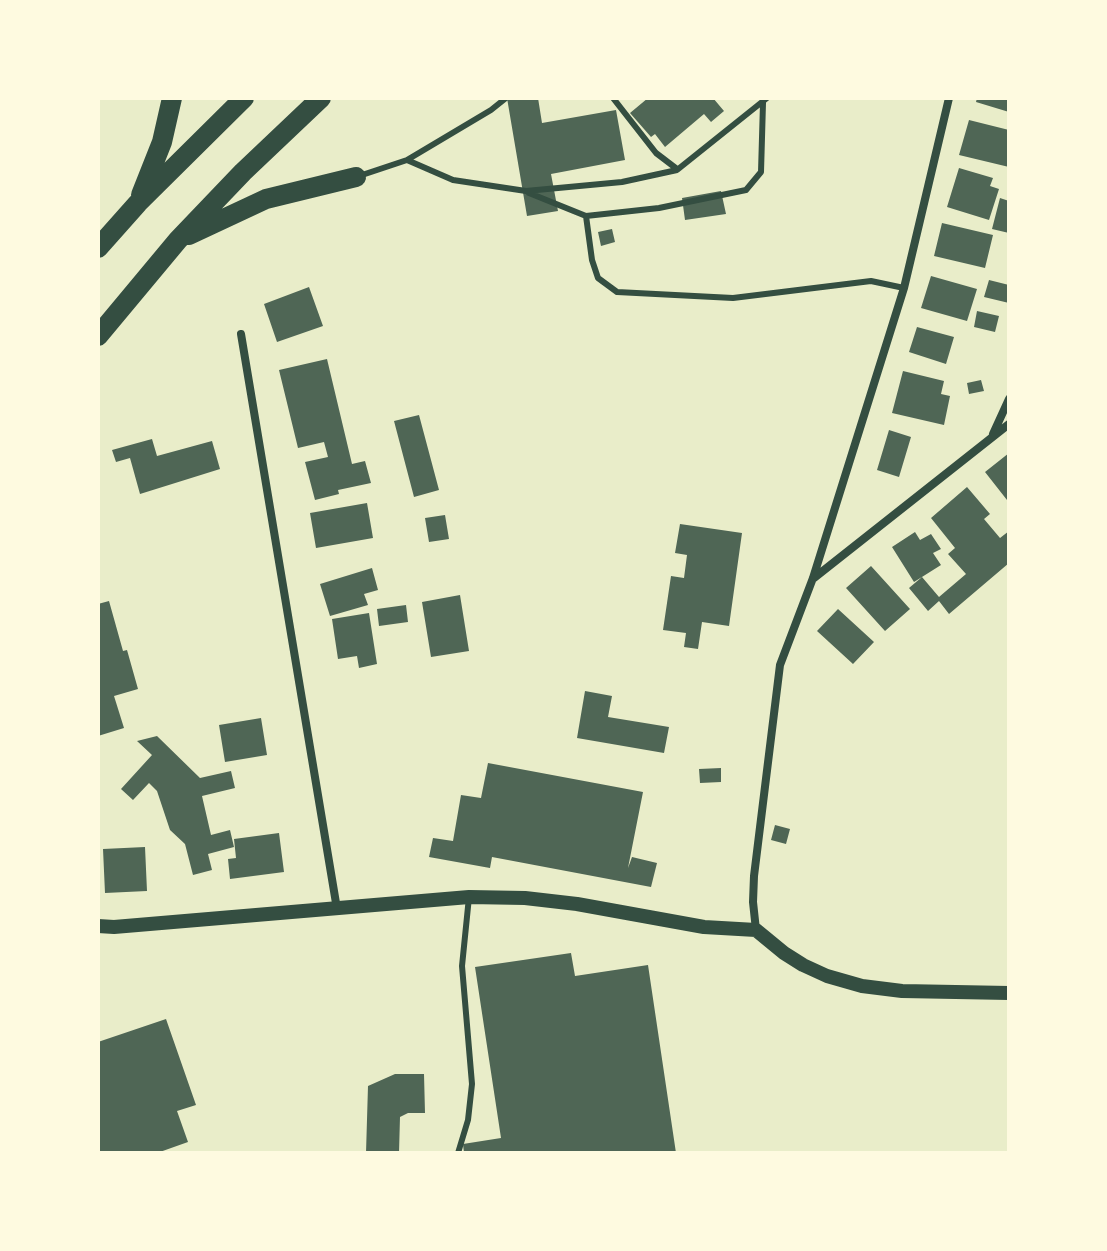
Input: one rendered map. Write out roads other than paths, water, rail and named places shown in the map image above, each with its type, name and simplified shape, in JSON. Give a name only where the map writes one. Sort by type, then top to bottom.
[{"type":"highway","points":[[138,203],[162,142],[172,98]]},
{"type":"highway","points":[[98,248],[138,203],[244,98]]},
{"type":"highway","points":[[98,336],[178,240],[243,172],[321,98]]},
{"type":"highway","points":[[178,240],[266,199],[356,177]]},
{"type":"street","points":[[756,930],[754,876],[780,665],[789,634],[813,578],[904,288],[949,98]]},
{"type":"street","points":[[241,334],[337,909]]},
{"type":"street","points":[[990,439],[1009,399]]},
{"type":"street","points":[[813,578],[1009,424]]},
{"type":"street","points":[[98,926],[469,897],[525,898],[704,927],[756,930],[803,965],[862,986],[902,991],[1009,993]]},
{"type":"lane","points":[[356,177],[407,160],[506,98]]},
{"type":"lane","points":[[613,98],[656,153],[677,170]]},
{"type":"lane","points":[[407,160],[453,180],[526,191],[622,182],[677,170],[765,100]]},
{"type":"lane","points":[[526,191],[586,216],[659,208],[746,190],[761,172],[765,100]]},
{"type":"lane","points":[[586,216],[592,260],[598,278],[617,292],[733,298],[871,281],[904,288]]},
{"type":"lane","points":[[458,1153],[468,1120],[472,1084],[462,966],[469,897]]}]
